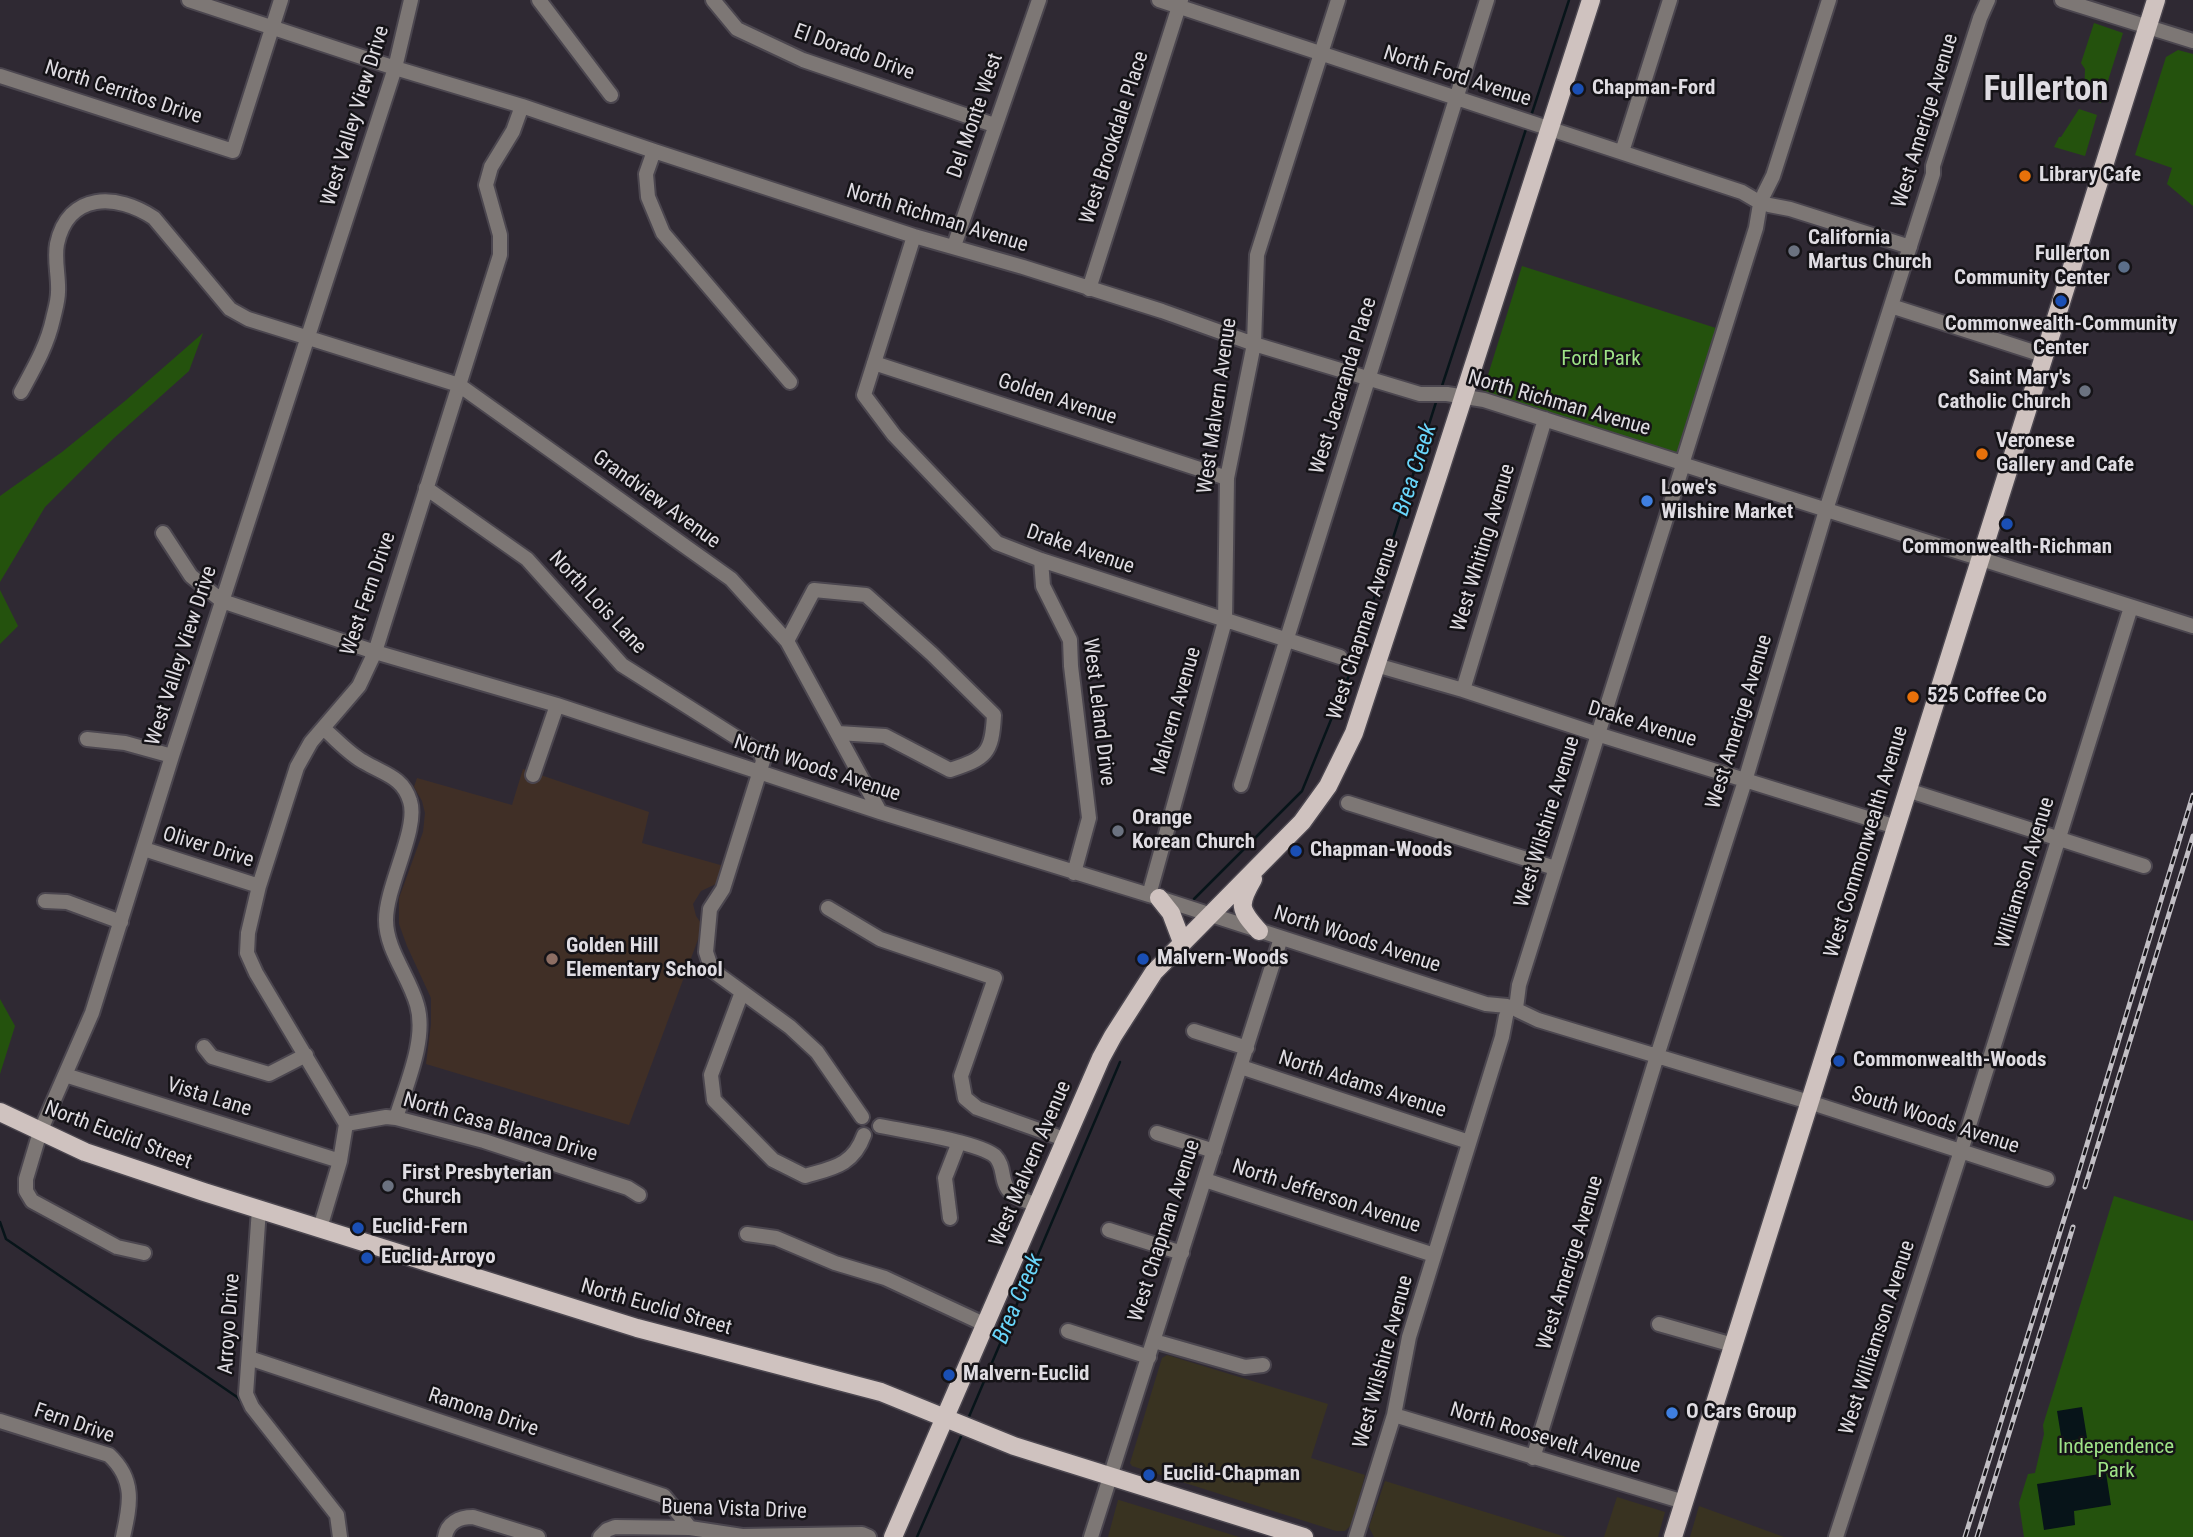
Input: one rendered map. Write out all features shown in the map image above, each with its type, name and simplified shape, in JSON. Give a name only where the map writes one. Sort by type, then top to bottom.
[{"type":"main road","name":"West Chapman Avenue","points":[[1182,942],[1302,822],[1328,786],[1359,721],[1448,395],[1542,127],[1591,0]]},
{"type":"main road","name":"West Commonwealth Avenue","points":[[1673,1537],[2156,0]]},
{"type":"main road","points":[[1259,931],[1243,912],[1242,901],[1262,863]]},
{"type":"main road","points":[[1154,897],[1171,913],[1182,942]]},
{"type":"main road","name":"West Malvern Avenue","points":[[950,1420],[986,1325],[1101,1058],[1112,1036],[1154,972],[1182,942]]},
{"type":"main road","name":"North Euclid Street","points":[[0,1112],[108,1160],[637,1328],[881,1392],[1014,1446],[1304,1537]]},
{"type":"main road","points":[[893,1537],[950,1420]]},
{"type":"street","name":"North Richman Avenue","points":[[189,0],[395,68],[522,106],[914,236],[1162,311],[1254,344],[1420,394],[1484,400],[2193,626]]},
{"type":"street","points":[[273,29],[281,0]]},
{"type":"street","name":"West Valley View Drive","points":[[144,1253],[117,1247],[32,1201],[26,1191],[26,1179],[40,1132],[92,1013],[172,756],[395,68],[411,0]]},
{"type":"street","points":[[539,0],[611,95]]},
{"type":"street","name":"El Dorado Drive","points":[[713,0],[737,29],[792,55],[994,125]]},
{"type":"street","name":"Del Monte West","points":[[954,246],[994,125],[1040,0]]},
{"type":"street","name":"North Ford Avenue","points":[[1159,0],[1180,3],[1321,54],[1910,247]]},
{"type":"street","name":"West Malvern Avenue","points":[[1226,621],[1227,478],[1254,344],[1257,255],[1338,0]]},
{"type":"street","name":"West Jacaranda Place","points":[[1241,785],[1487,0]]},
{"type":"street","points":[[1622,152],[1670,0]]},
{"type":"street","name":"West Wilshire Avenue","points":[[1356,1537],[1394,1416],[1409,1337],[1434,1255],[1829,0]]},
{"type":"street","points":[[2062,0],[2193,41]]},
{"type":"street","name":"West Brookdale Place","points":[[1090,289],[1180,3]]},
{"type":"street","name":"West Amerige Avenue","points":[[1533,1458],[1745,781],[1826,510],[1933,174],[1933,166],[1985,7]]},
{"type":"street","name":"North Cerritos Drive","points":[[0,76],[233,151],[273,29]]},
{"type":"street","name":"West Fern Drive","points":[[346,1124],[256,973],[247,953],[248,933],[259,886],[297,767],[311,742],[359,686],[375,652],[500,255],[500,235],[486,185],[491,167],[513,131],[522,106]]},
{"type":"street","points":[[654,151],[646,174],[649,197],[663,233],[790,382]]},
{"type":"street","name":"Grandview Avenue","points":[[21,392],[43,353],[53,321],[58,293],[57,245],[64,224],[78,210],[100,200],[122,202],[140,209],[153,218],[230,309],[248,319],[459,384],[731,579],[787,641],[880,812]]},
{"type":"street","points":[[874,362],[914,236]]},
{"type":"street","points":[[1891,306],[2043,355]]},
{"type":"street","name":"Drake Avenue","points":[[874,362],[863,396],[894,435],[997,543],[1041,560],[1340,657]]},
{"type":"street","name":"Golden Avenue","points":[[874,362],[1227,478]]},
{"type":"street","name":"West Whiting Avenue","points":[[1463,690],[1545,419]]},
{"type":"street","name":"North Lois Lane","points":[[426,488],[527,559],[622,665],[761,753],[763,761],[760,771]]},
{"type":"street","name":"North Woods Avenue","points":[[163,533],[191,576],[222,601],[375,652],[557,705],[880,812],[1510,1012],[1809,1102]]},
{"type":"street","name":"West Leland Drive","points":[[1041,560],[1043,586],[1070,640],[1090,818],[1074,873]]},
{"type":"street","points":[[787,641],[814,590],[866,595],[994,715],[993,742],[975,762],[950,770],[884,736],[838,733]]},
{"type":"street","name":"Williamson Avenue","points":[[1961,1151],[2132,607]]},
{"type":"street","name":"Malvern Avenue","points":[[1154,897],[1226,621]]},
{"type":"street","name":"Drake Avenue","points":[[1376,665],[1896,827]]},
{"type":"street","points":[[533,775],[557,705]]},
{"type":"street","points":[[324,727],[364,762],[400,781],[410,800],[410,826],[390,892],[386,922],[389,940],[418,1005],[420,1022],[418,1046],[396,1118]]},
{"type":"street","points":[[88,739],[125,743],[172,756]]},
{"type":"street","points":[[760,771],[723,889],[710,909],[706,952],[712,970],[790,1027],[817,1052],[862,1117]]},
{"type":"street","points":[[1907,790],[2144,866]]},
{"type":"street","points":[[1348,803],[1555,868]]},
{"type":"street","name":"Oliver Drive","points":[[144,849],[259,886]]},
{"type":"street","points":[[45,901],[67,902],[121,922]]},
{"type":"street","points":[[828,908],[880,939],[995,978],[961,1076],[965,1098],[977,1108],[1067,1140]]},
{"type":"street","name":"West Chapman Avenue","points":[[1091,1537],[1281,938]]},
{"type":"street","points":[[742,992],[711,1075],[715,1100],[773,1160],[805,1176],[844,1164],[864,1136]]},
{"type":"street","points":[[1194,1031],[1247,1048]]},
{"type":"street","points":[[205,1047],[212,1058],[268,1074],[306,1055]]},
{"type":"street","name":"North Adams Avenue","points":[[1241,1067],[1469,1142]]},
{"type":"street","name":"Vista Lane","points":[[65,1075],[340,1160]]},
{"type":"street","name":"South Woods Avenue","points":[[1809,1102],[2048,1180]]},
{"type":"street","name":"North Casa Blanca Drive","points":[[346,1124],[386,1117],[396,1118],[484,1141],[628,1188],[639,1195]]},
{"type":"street","points":[[320,1228],[340,1160],[346,1124]]},
{"type":"street","points":[[880,1126],[958,1142],[993,1154],[1001,1163],[1005,1185],[1012,1194],[1037,1205]]},
{"type":"street","name":"North Jefferson Avenue","points":[[1157,1133],[1214,1152]]},
{"type":"street","points":[[950,1218],[944,1178],[958,1142]]},
{"type":"street","name":"West Williamson Avenue","points":[[1836,1537],[1961,1151]]},
{"type":"street","name":"North Jefferson Avenue","points":[[1205,1180],[1434,1255]]},
{"type":"street","name":"Arroyo Drive","points":[[259,1209],[246,1394],[251,1407],[337,1515],[340,1537]]},
{"type":"street","points":[[1109,1230],[1182,1253]]},
{"type":"street","points":[[747,1234],[776,1238],[835,1263],[885,1278],[986,1325]]},
{"type":"street","points":[[1658,1324],[1733,1345]]},
{"type":"street","points":[[1068,1331],[1149,1357]]},
{"type":"street","points":[[1154,1341],[1245,1367],[1264,1365]]},
{"type":"street","name":"Ramona Drive","points":[[249,1358],[664,1496],[690,1528]]},
{"type":"street","name":"North Roosevelt Avenue","points":[[1394,1416],[1684,1502]]},
{"type":"street","name":"Fern Drive","points":[[0,1421],[109,1455],[120,1465],[126,1477],[129,1502],[123,1537]]},
{"type":"street","points":[[445,1537],[454,1521],[473,1517],[538,1537]]},
{"type":"street","name":"Buena Vista Drive","points":[[600,1537],[615,1527],[690,1528],[742,1536],[862,1534],[869,1537]]},
{"type":"shaded area","name":"Golden Hill Elementary School","points":[[523,769],[649,812],[642,843],[724,866],[716,884],[701,891],[693,904],[696,916],[703,926],[629,1125],[426,1064],[431,998],[399,924],[399,898],[423,832],[425,813],[414,787],[417,778],[512,805]]},
{"type":"shaded area","points":[[1167,1355],[1328,1404],[1311,1458],[1365,1475],[1352,1524],[1345,1531],[1336,1531],[1132,1466],[1130,1463],[1162,1358]]},
{"type":"shaded area","points":[[2082,1407],[2087,1438],[2062,1442],[2057,1411]]},
{"type":"shaded area","points":[[2106,1473],[2111,1505],[2074,1511],[2075,1525],[2044,1530],[2037,1484]]},
{"type":"shaded area","points":[[1385,1481],[1566,1537],[1374,1537],[1369,1527]]},
{"type":"shaded area","points":[[1617,1497],[1665,1512],[1658,1537],[1604,1537]]},
{"type":"shaded area","points":[[1119,1500],[1239,1537],[1108,1537]]},
{"type":"shaded area","points":[[1699,1506],[1784,1537],[1690,1537]]},
{"type":"green space","points":[[2094,23],[2123,33],[2101,103],[2084,97],[2085,69],[2081,63]]},
{"type":"green space","points":[[2178,50],[2193,54],[2193,206],[2167,184],[2172,168],[2135,155],[2166,57]]},
{"type":"green space","points":[[2079,109],[2097,115],[2085,156],[2054,147]]},
{"type":"green space","name":"Ford Park","points":[[1522,266],[1719,329],[1679,454],[1483,391]]},
{"type":"green space","points":[[203,333],[189,371],[114,438],[45,507],[0,582],[0,496],[62,452]]},
{"type":"green space","points":[[0,590],[18,626],[0,644]]},
{"type":"green space","points":[[0,999],[15,1026],[0,1074]]},
{"type":"green space","name":"Independence Park","points":[[2114,1196],[2193,1221],[2193,1537],[2024,1537],[2019,1503],[2028,1474],[2035,1473],[2044,1434],[2043,1425]]},
{"type":"waterway","name":"Brea Creek","points":[[1531,116],[1569,0]]},
{"type":"waterway","name":"Brea Creek","points":[[1441,389],[1527,126]]},
{"type":"waterway","name":"Brea Creek","points":[[1194,899],[1302,791],[1352,668],[1437,399]]},
{"type":"waterway","name":"Brea Creek","points":[[968,1419],[1120,1062]]},
{"type":"waterway","points":[[0,1222],[6,1239],[237,1397],[243,1404]]},
{"type":"waterway","name":"Brea Creek","points":[[917,1537],[963,1432]]},
{"type":"railway","points":[[1965,1537],[2193,795]]},
{"type":"railway","points":[[2085,1187],[2193,836]]},
{"type":"railway","points":[[1977,1537],[2073,1227]]},
{"type":"place","name":"Chapman-Ford","points":[[1578,89]]},
{"type":"place","name":"Library Cafe","points":[[2025,176]]},
{"type":"place","name":"California Martus Church","points":[[1794,251]]},
{"type":"place","name":"Fullerton Community Center","points":[[2124,267]]},
{"type":"place","name":"Commonwealth-Community Center","points":[[2061,301]]},
{"type":"place","name":"Saint Mary's Catholic Church","points":[[2085,391]]},
{"type":"place","name":"Veronese Gallery and Cafe","points":[[1982,454]]},
{"type":"place","name":"Lowe's Wilshire Market","points":[[1647,501]]},
{"type":"place","name":"Commonwealth-Richman","points":[[2007,524]]},
{"type":"place","name":"525 Coffee Co","points":[[1913,697]]},
{"type":"place","name":"Orange Korean Church","points":[[1118,831]]},
{"type":"place","name":"Chapman-Woods","points":[[1296,851]]},
{"type":"place","name":"Golden Hill Elementary School","points":[[552,959]]},
{"type":"place","name":"Malvern-Woods","points":[[1143,959]]},
{"type":"place","name":"Commonwealth-Woods","points":[[1839,1061]]},
{"type":"place","name":"First Presbyterian Church","points":[[388,1186]]},
{"type":"place","name":"Euclid-Fern","points":[[358,1228]]},
{"type":"place","name":"Euclid-Arroyo","points":[[367,1258]]},
{"type":"place","name":"Malvern-Euclid","points":[[949,1375]]},
{"type":"place","name":"O Cars Group","points":[[1672,1413]]},
{"type":"place","name":"Euclid-Chapman","points":[[1149,1475]]},
{"type":"district","name":"Fullerton","points":[[2046,91]]}]
